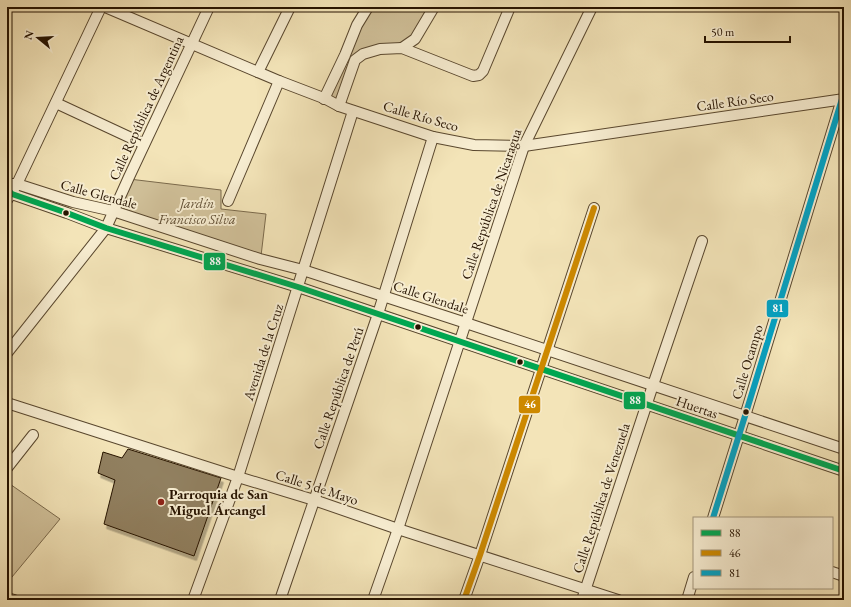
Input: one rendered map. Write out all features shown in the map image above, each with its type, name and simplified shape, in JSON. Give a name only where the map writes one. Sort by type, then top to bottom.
[{"type":"street","points":[[9,194],[12,184],[56,103],[100,7]]},
{"type":"street","name":"Calle Río Seco","points":[[105,7],[339,106],[433,137],[474,144],[524,146],[843,99]]},
{"type":"street","name":"Calle República de Argentina","points":[[7,353],[106,228],[209,7]]},
{"type":"street","points":[[258,72],[290,7]]},
{"type":"street","points":[[324,99],[345,55],[357,25],[368,7]]},
{"type":"street","points":[[402,48],[415,39],[434,7]]},
{"type":"street","points":[[339,106],[356,60],[364,54],[380,49],[402,48],[472,76],[479,75],[483,71],[510,7]]},
{"type":"street","name":"Calle República de Nicaragua","points":[[373,600],[398,529],[524,146],[592,7]]},
{"type":"street","points":[[345,55],[356,60]]},
{"type":"street","points":[[228,201],[279,81]]},
{"type":"street","name":"Calle Ocampo","points":[[713,517],[746,416],[843,99]]},
{"type":"street","points":[[56,103],[144,144]]},
{"type":"street","name":"Avenida de la Cruz","points":[[193,600],[238,477],[353,111]]},
{"type":"street","name":"Calle República de Perú","points":[[280,600],[378,314],[433,137]]},
{"type":"street","name":"Calle Glendale","points":[[12,184],[73,202],[114,210],[260,259],[303,270],[844,449]]},
{"type":"street","name":"Calle Glendale","points":[[9,194],[67,213],[106,228],[298,287],[541,369]]},
{"type":"street","points":[[464,600],[594,208]]},
{"type":"street","name":"Calle República de Venezuela","points":[[582,600],[702,240]]},
{"type":"street","name":"Huertas","points":[[541,369],[844,471]]},
{"type":"street","name":"Calle 5 de Mayo","points":[[7,403],[314,500],[398,529],[618,600]]},
{"type":"street","points":[[7,468],[33,435]]},
{"type":"street","points":[[833,572],[844,576]]},
{"type":"street","points":[[686,600],[693,580]]},
{"type":"street","points":[[7,598],[14,600]]},
{"type":"green space","points":[[368,7],[433,7],[415,39],[363,54],[335,104],[326,99]]},
{"type":"green space","name":"Jardín Francisco Silva","points":[[129,179],[221,190],[221,209],[266,214],[261,256],[116,209]]},
{"type":"green space","points":[[7,482],[60,519],[7,583]]},
{"type":"building","name":"Parroquia de San Miguel Árcangel","points":[[128,449],[221,478],[194,556],[104,524],[115,480],[98,473],[103,452],[122,458]]},
{"type":"transit line","name":"81","points":[[713,517],[842,99]]},
{"type":"transit line","name":"88","points":[[7,189],[12,194],[106,228],[298,287],[844,471]]},
{"type":"transit line","name":"46","points":[[464,600],[594,208]]},
{"type":"place","name":"Parroquia de San Miguel Árcangel","points":[[161,502]]}]
